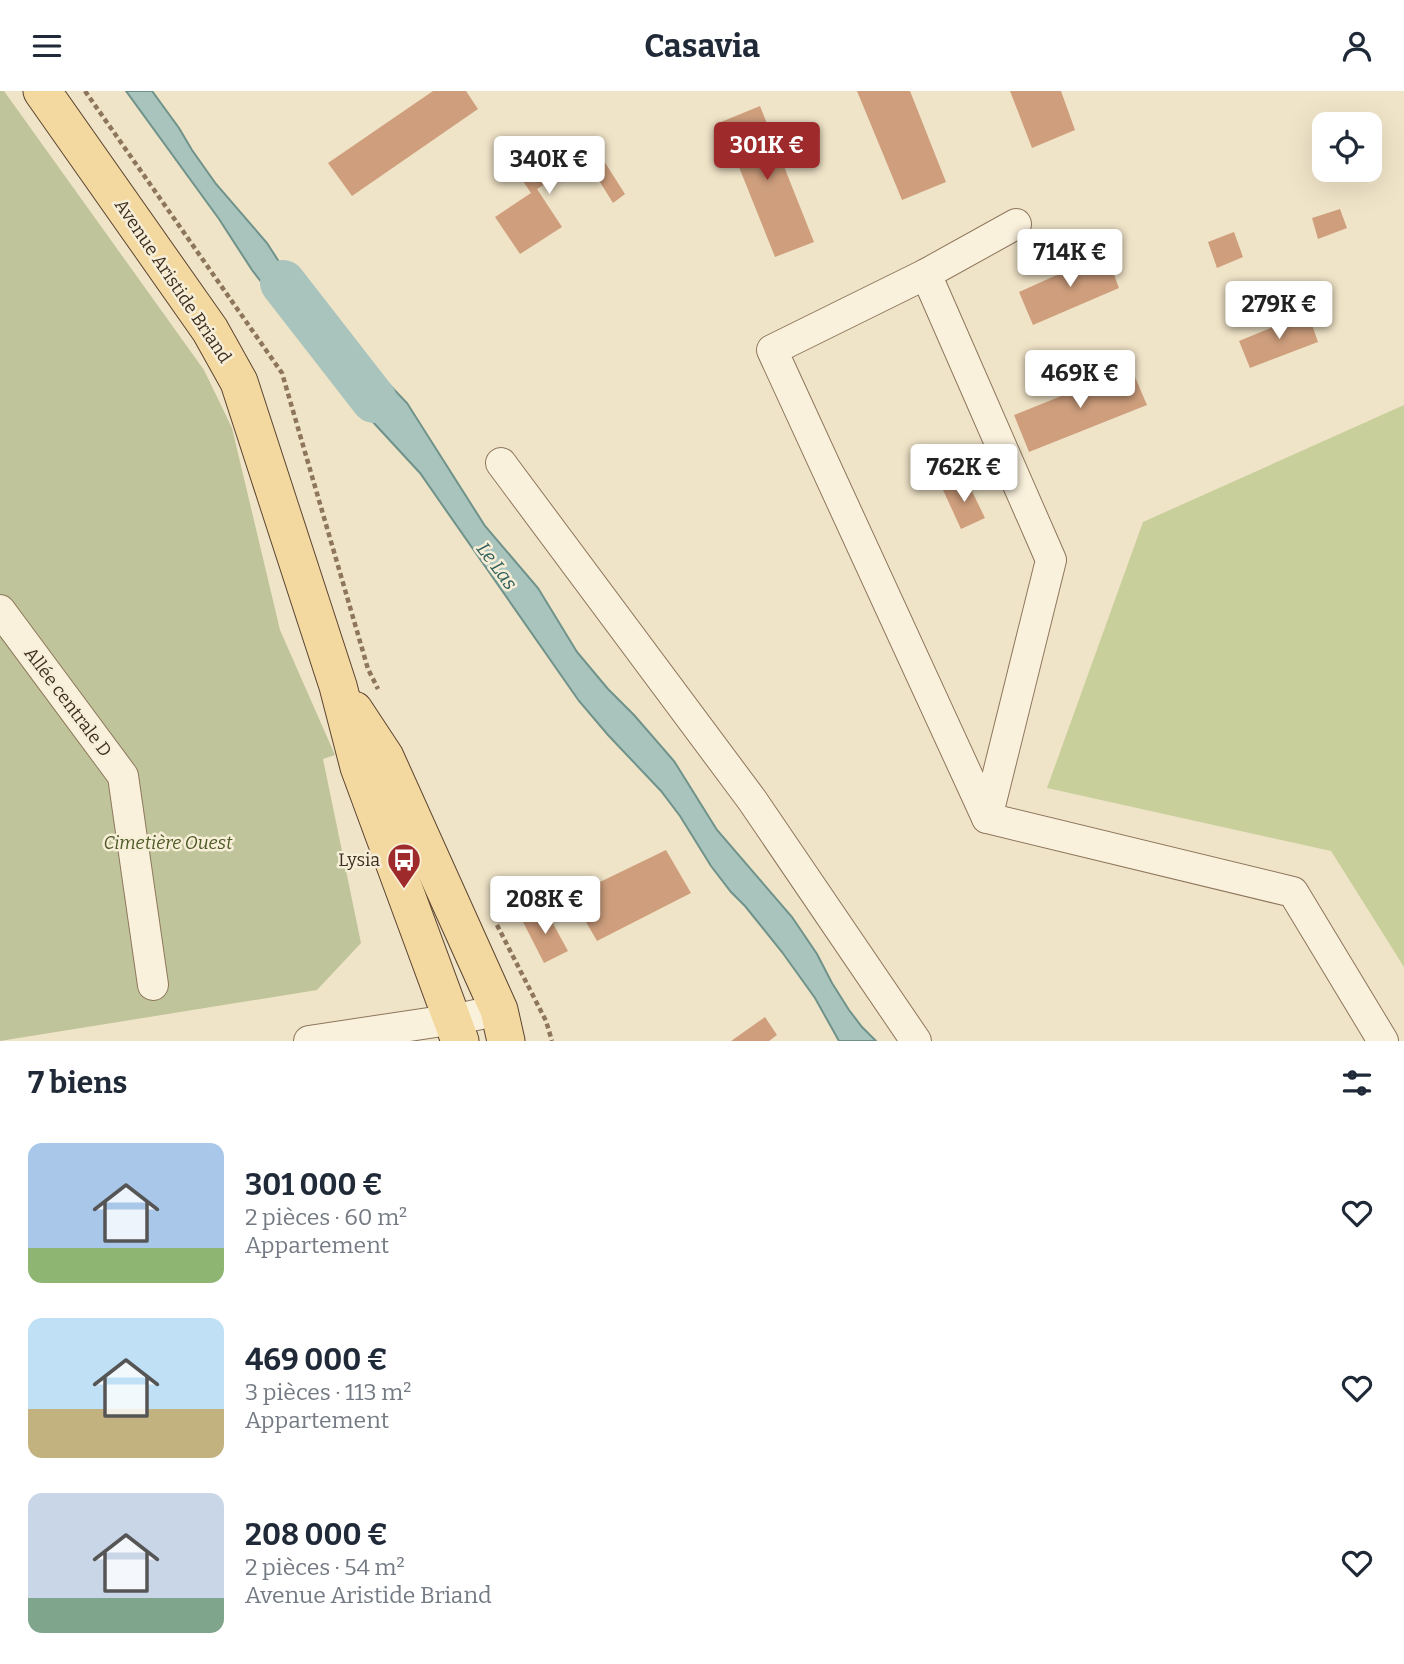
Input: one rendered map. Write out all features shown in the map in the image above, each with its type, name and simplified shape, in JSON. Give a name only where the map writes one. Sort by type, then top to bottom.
[{"type":"main road","name":"Avenue Aristide Briand","points":[[42,91],[210,330],[239,382],[338,686],[359,767],[456,1030]]},
{"type":"main road","name":"Avenue Aristide Briand","points":[[338,686],[384,757],[503,1026]]},
{"type":"street","points":[[987,818],[772,350],[926,274],[1016,224]]},
{"type":"street","points":[[926,274],[1051,560],[987,818]]},
{"type":"street","points":[[501,463],[752,800],[916,1041]]},
{"type":"street","name":"Allée centrale D","points":[[0,610],[123,776],[153,985]]},
{"type":"street","points":[[987,818],[1293,892],[1383,1041]]},
{"type":"street","points":[[309,1041],[503,1026]]},
{"type":"path","points":[[85,91],[282,373],[368,670],[380,694]]},
{"type":"path","points":[[497,924],[546,1021],[552,1041]]},
{"type":"green space","name":"Cimetière Ouest","points":[[0,91],[4,91],[204,370],[232,428],[280,630],[335,755],[323,759],[361,943],[317,990],[0,1041]]},
{"type":"green space","points":[[1404,405],[1404,967],[1331,851],[1047,788],[1143,522]]},
{"type":"water","points":[[126,91],[152,91],[216,184],[267,243],[290,279],[329,326],[308,343],[252,270],[219,219]]},
{"type":"water","points":[[349,342],[407,403],[485,526],[538,588],[577,652],[674,761],[717,830],[792,917],[849,1010],[876,1041],[839,1041],[815,998],[782,952],[711,866],[661,791],[579,701],[420,473],[372,421],[325,362]]},
{"type":"building","points":[[433,91],[466,91],[478,109],[352,196],[328,163]]},
{"type":"building","points":[[857,91],[910,91],[946,182],[902,200]]},
{"type":"building","points":[[1010,91],[1061,91],[1075,130],[1032,148]]},
{"type":"building","points":[[760,106],[814,242],[775,257],[721,122]]},
{"type":"building","points":[[574,138],[585,158],[537,189],[562,227],[520,254],[495,217],[531,193],[519,175]]},
{"type":"building","points":[[597,150],[625,194],[613,203],[585,158]]},
{"type":"building","points":[[1340,209],[1347,228],[1318,239],[1312,218]]},
{"type":"building","points":[[1234,232],[1243,257],[1217,268],[1208,242]]},
{"type":"building","points":[[1106,253],[1119,288],[1033,325],[1019,292]]},
{"type":"building","points":[[1308,313],[1318,342],[1250,368],[1239,341]]},
{"type":"building","points":[[1131,368],[1147,405],[1029,452],[1014,415]]},
{"type":"building","points":[[966,479],[985,518],[961,529],[943,490]]},
{"type":"building","points":[[666,850],[691,893],[597,941],[571,896]]},
{"type":"building","points":[[545,909],[568,951],[544,963],[522,920]]},
{"type":"building","points":[[765,1017],[777,1035],[769,1041],[731,1041]]},
{"type":"waterway","name":"Le Las","points":[[283,283],[374,400]]},
{"type":"place","name":"Lysia","points":[[404,890]]}]
